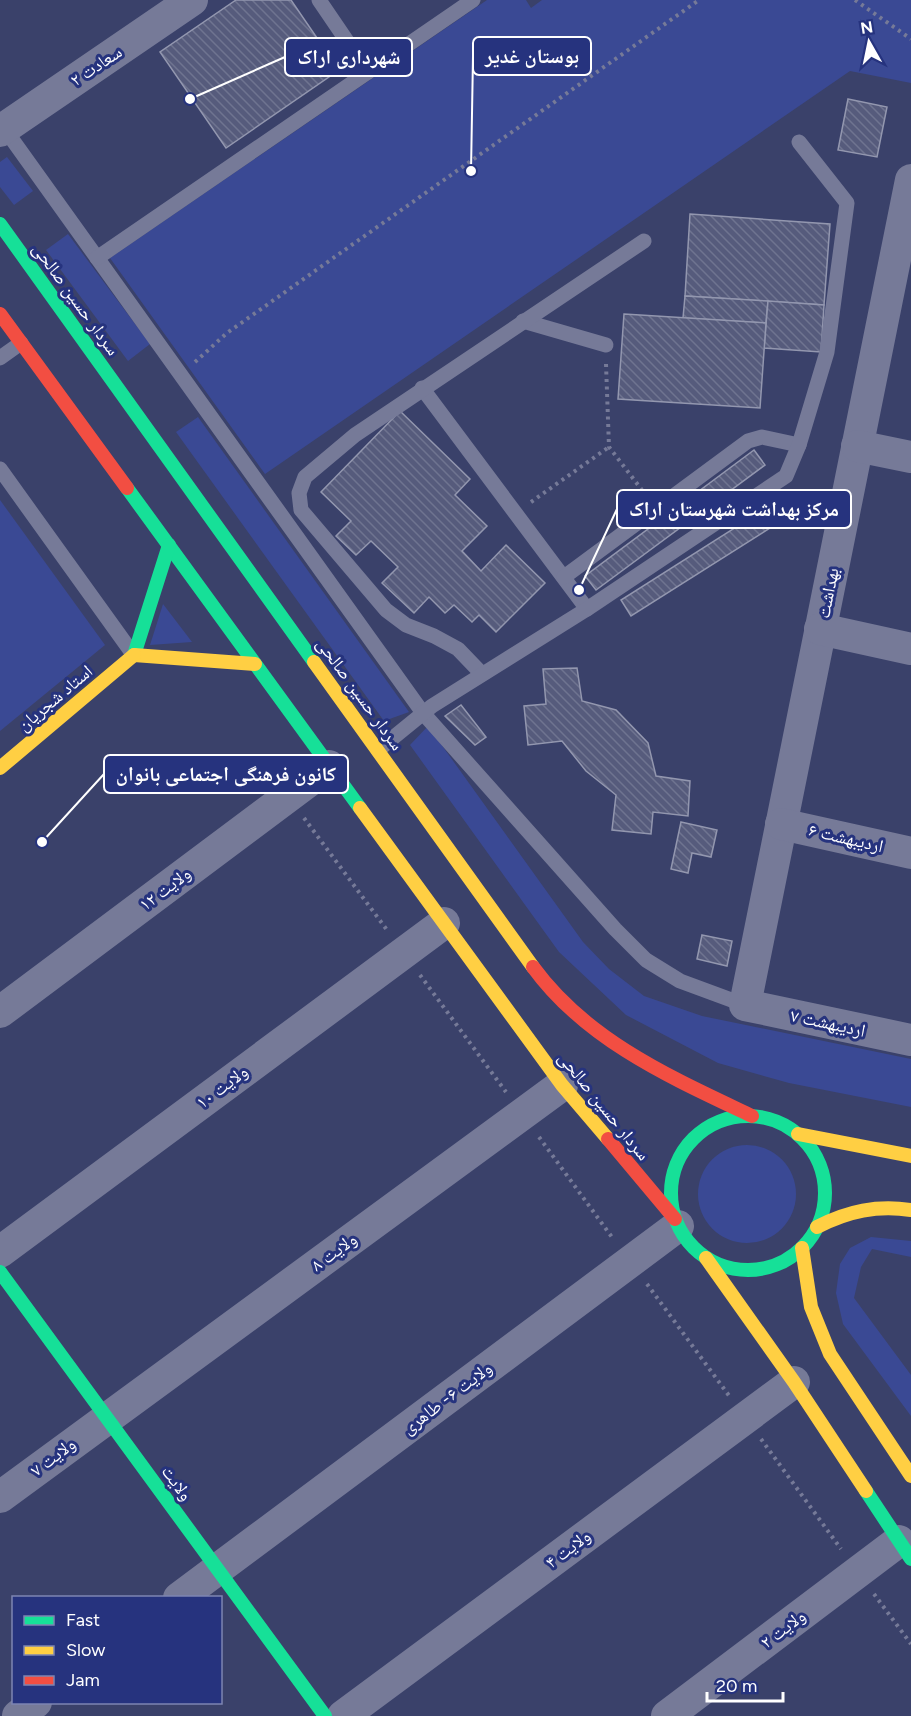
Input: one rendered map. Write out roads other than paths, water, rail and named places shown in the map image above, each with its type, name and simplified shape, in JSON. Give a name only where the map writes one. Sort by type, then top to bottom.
[{"type":"main road","name":"سردار حسین صالحی","points":[[0,224],[550,990],[590,1026],[658,1071],[752,1116]]},
{"type":"main road","name":"سردار حسین صالحی","points":[[0,314],[562,1085],[676,1222]]},
{"type":"main road","points":[[169,545],[134,655],[255,664]]},
{"type":"main road","name":"استاد شجریان","points":[[0,768],[134,655]]},
{"type":"main road","points":[[706,1258],[725,1267],[746,1270],[766,1268],[785,1260],[802,1248],[817,1227],[825,1203],[824,1178],[815,1153],[798,1134],[777,1121],[752,1116],[727,1118],[704,1129],[686,1147],[674,1169],[670,1194],[676,1222],[690,1244],[706,1258],[794,1382],[905,1550]]},
{"type":"main road","points":[[798,1134],[911,1156]]},
{"type":"main road","points":[[817,1227],[852,1211],[890,1206],[911,1210]]},
{"type":"main road","points":[[802,1248],[811,1307],[826,1346],[911,1476]]},
{"type":"main road","name":"ولایت","points":[[0,1272],[325,1716]]},
{"type":"street","name":"سعادت ۲","points":[[1,127],[192,0]]},
{"type":"street","name":"بهداشت","points":[[745,1005],[857,446],[904,252],[911,180]]},
{"type":"street","points":[[857,446],[911,457]]},
{"type":"street","points":[[820,629],[911,649]]},
{"type":"street","name":"ولایت ۱۲","points":[[0,1012],[329,766]]},
{"type":"street","name":"اردیبهشت ۶","points":[[782,824],[911,853]]},
{"type":"street","name":"ولایت ۱۰","points":[[0,1252],[444,923]]},
{"type":"street","name":"اردیبهشت ۷","points":[[745,1005],[911,1040]]},
{"type":"street","name":"ولایت ۸","points":[[107,1418],[562,1085]]},
{"type":"street","name":"ولایت ۶- طاهری","points":[[182,1596],[630,1261],[676,1222]]},
{"type":"street","name":"ولایت ۴","points":[[343,1716],[794,1382]]},
{"type":"street","name":"ولایت ۷","points":[[0,1497],[107,1418]]},
{"type":"street","name":"ولایت ۲","points":[[667,1716],[859,1573],[905,1550]]},
{"type":"street","points":[[18,1716],[33,1704]]},
{"type":"lane","points":[[319,0],[368,72]]},
{"type":"lane","points":[[98,258],[473,0]]},
{"type":"lane","points":[[1,127],[98,258],[423,713],[615,929],[646,960],[680,981],[745,1005]]},
{"type":"lane","points":[[378,750],[423,713],[587,609],[786,476],[799,445],[827,352],[847,203],[799,142]]},
{"type":"lane","points":[[482,674],[458,649],[406,625],[386,610],[301,510],[299,493],[305,477],[355,435],[644,241]]},
{"type":"lane","points":[[523,321],[606,345]]},
{"type":"lane","points":[[0,358],[21,343]]},
{"type":"lane","points":[[422,388],[587,609]]},
{"type":"lane","points":[[564,577],[748,441],[762,437],[799,445]]},
{"type":"lane","points":[[0,469],[134,655]]},
{"type":"place","name":"شهرداری اراک","points":[[190,99]]},
{"type":"place","name":"بوستان غدیر","points":[[471,171]]},
{"type":"place","name":"مرکز بهداشت شهرستان اراک","points":[[579,590]]},
{"type":"place","name":"کانون فرهنگی اجتماعی بانوان","points":[[42,842]]}]
